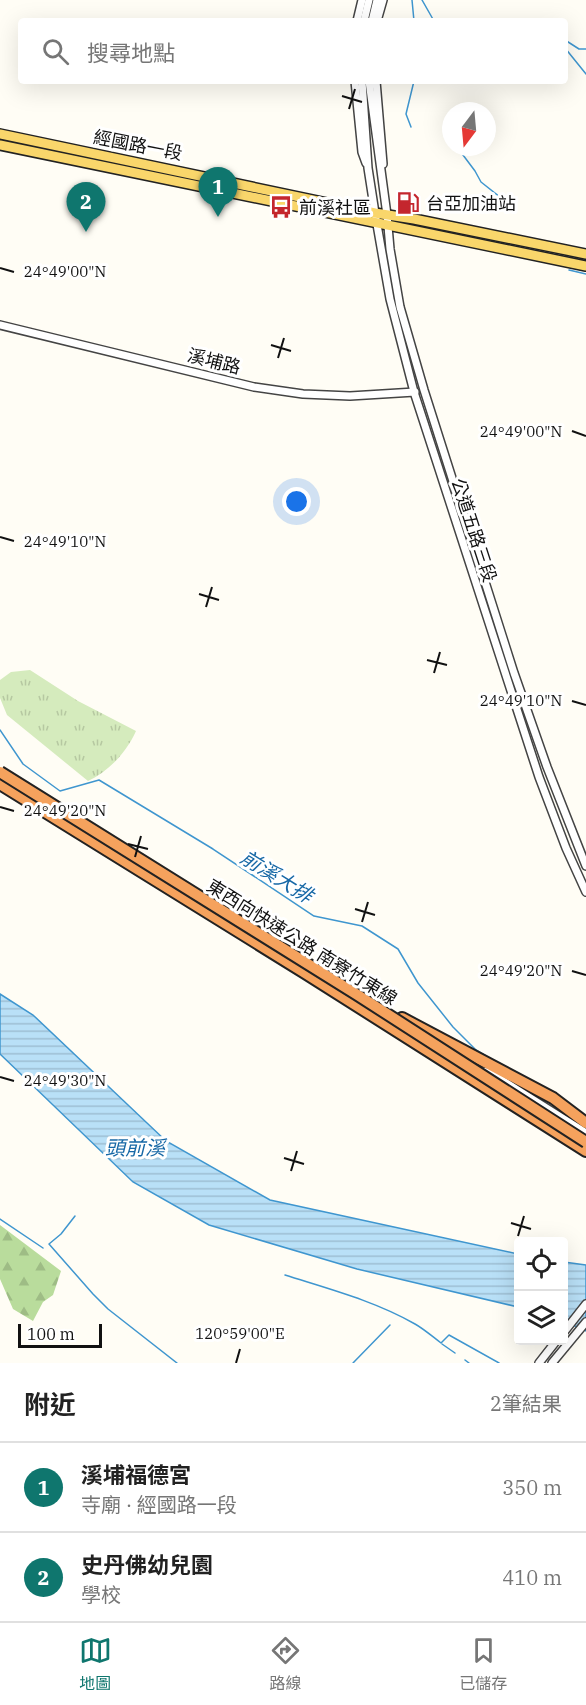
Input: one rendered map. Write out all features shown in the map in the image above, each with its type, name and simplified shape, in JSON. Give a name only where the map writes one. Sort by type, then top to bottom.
[{"type":"highway","name":"東西向快速公路 南寮竹東線","points":[[0,770],[586,1142]]},
{"type":"highway","name":"東西向快速公路 南寮竹東線","points":[[0,784],[336,992],[586,1151]]},
{"type":"highway","points":[[399,1021],[440,1039],[553,1098],[586,1123]]},
{"type":"main road","name":"經國路一段","points":[[0,134],[375,213],[586,254]]},
{"type":"main road","name":"經國路一段","points":[[0,145],[586,266]]},
{"type":"street","points":[[358,18],[363,0]]},
{"type":"street","points":[[364,18],[369,0]]},
{"type":"street","points":[[373,18],[376,0]]},
{"type":"street","points":[[379,18],[382,0]]},
{"type":"street","name":"公道五路三段","points":[[355,84],[362,152],[368,168]]},
{"type":"street","name":"公道五路三段","points":[[362,84],[368,168],[375,213],[390,299],[414,392],[539,777],[566,848],[586,892]]},
{"type":"street","name":"公道五路三段","points":[[369,84],[392,267],[400,307],[514,673],[547,767],[586,866]]},
{"type":"street","name":"公道五路三段","points":[[376,84],[383,152],[381,170]]},
{"type":"street","name":"溪埔路","points":[[0,325],[254,387],[303,394],[350,396],[424,390]]},
{"type":"street","points":[[0,770],[374,1002],[471,1070],[489,1072],[586,1133]]},
{"type":"street","points":[[374,1002],[380,1012],[399,1021]]},
{"type":"street","points":[[568,1327],[586,1304]]},
{"type":"street","points":[[552,1363],[586,1322]]},
{"type":"street","points":[[539,1363],[554,1345]]},
{"type":"green space","points":[[30,670],[78,701],[136,731],[122,754],[110,767],[88,781],[7,715],[0,698],[0,680],[11,672]]},
{"type":"green space","points":[[0,1225],[61,1271],[53,1295],[43,1302],[33,1321],[13,1309],[0,1279]]},
{"type":"water","name":"頭前溪","points":[[0,994],[33,1015],[166,1141],[270,1200],[514,1253],[514,1306],[357,1269],[209,1225],[133,1182],[0,1054]]},
{"type":"water","points":[[568,1263],[586,1265],[586,1331],[568,1323]]},
{"type":"waterway","points":[[412,0],[414,18]]},
{"type":"waterway","points":[[422,0],[432,18]]},
{"type":"waterway","points":[[568,42],[579,49],[586,49]]},
{"type":"waterway","points":[[568,52],[586,74]]},
{"type":"waterway","points":[[411,127],[406,114],[413,84]]},
{"type":"waterway","points":[[464,156],[481,182],[515,209]]},
{"type":"waterway","points":[[569,270],[586,274]]},
{"type":"waterway","name":"前溪大排","points":[[0,730],[23,764],[60,791],[99,780],[213,849],[314,916],[362,926],[398,949],[418,983],[453,1027],[476,1050],[494,1061]]},
{"type":"waterway","points":[[75,1216],[61,1234],[49,1244],[108,1309],[177,1363]]},
{"type":"waterway","points":[[0,1219],[43,1248]]},
{"type":"waterway","points":[[285,1275],[352,1296],[384,1309],[418,1326],[441,1343],[449,1335],[499,1363]]},
{"type":"waterway","points":[[353,1363],[390,1325]]},
{"type":"waterway","points":[[442,1344],[455,1353]]},
{"type":"waterway","points":[[465,1360],[469,1363]]},
{"type":"place","name":"台亞加油站","points":[[408,203]]},
{"type":"place","name":"前溪社區","points":[[281,207]]},
{"type":"place","name":"溪埔福德宮","points":[[218,217]]},
{"type":"place","name":"史丹佛幼兒園","points":[[86,232]]}]
